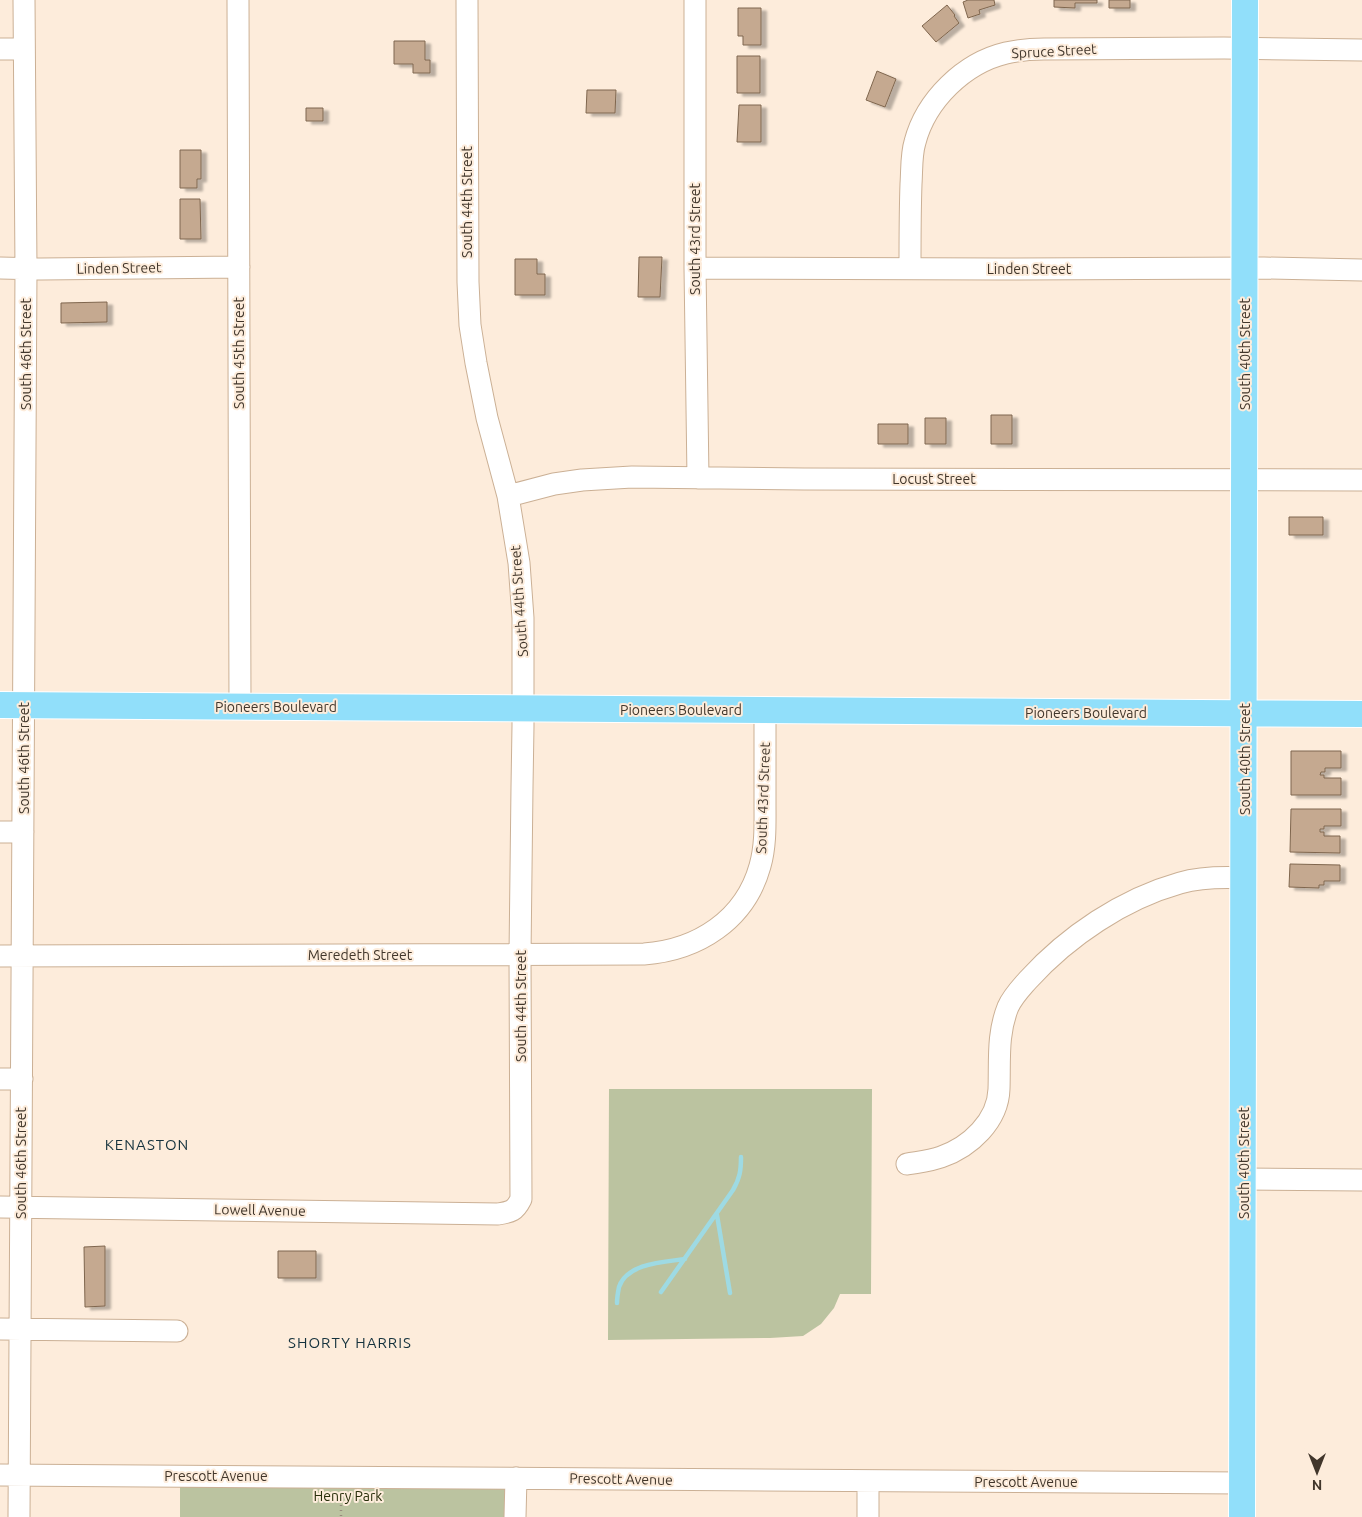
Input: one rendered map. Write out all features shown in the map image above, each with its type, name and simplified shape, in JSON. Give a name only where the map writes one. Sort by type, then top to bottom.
[{"type":"main road","name":"South 40th Street","points":[[1242,1517],[1246,0]]},
{"type":"main road","name":"Pioneers Boulevard","points":[[12,705],[1362,714]]},
{"type":"street","name":"South 46th Street","points":[[19,1517],[10,1475],[10,1207],[22,1079],[23,832],[12,705],[26,268],[24,0]]},
{"type":"street","name":"South 45th Street","points":[[238,0],[240,707]]},
{"type":"street","name":"South 44th Street","points":[[467,0],[468,282],[470,326],[487,418],[508,496],[519,563],[522,618],[524,709],[520,955],[522,1187],[521,1199],[517,1207]]},
{"type":"street","name":"South 43rd Street","points":[[695,0],[695,268],[698,478]]},
{"type":"street","name":"Spruce Street","points":[[910,268],[911,176],[914,143],[920,125],[946,88],[966,71],[993,57],[1025,50],[1246,48],[1362,50]]},
{"type":"street","points":[[0,49],[24,49]]},
{"type":"street","name":"Linden Street","points":[[0,268],[238,267]]},
{"type":"street","name":"Linden Street","points":[[695,268],[1362,270]]},
{"type":"street","name":"Locust Street","points":[[508,496],[554,484],[607,477],[1362,480]]},
{"type":"street","name":"South 43rd Street","points":[[715,931],[740,906],[752,887],[760,866],[764,844],[765,710]]},
{"type":"street","points":[[0,832],[23,832]]},
{"type":"street","points":[[907,1164],[948,1154],[979,1133],[988,1121],[997,1104],[1000,1039],[1003,1021],[1009,1004],[1016,993],[1036,971],[1064,946],[1094,923],[1123,906],[1158,890],[1182,882],[1208,878],[1244,878]]},
{"type":"street","name":"Meredeth Street","points":[[0,956],[662,953],[680,949],[715,931]]},
{"type":"street","points":[[0,1079],[22,1079]]},
{"type":"street","points":[[1244,1180],[1362,1180]]},
{"type":"street","name":"Lowell Avenue","points":[[10,1207],[498,1214],[510,1212],[517,1207]]},
{"type":"street","points":[[10,1330],[177,1330]]},
{"type":"street","name":"Prescott Avenue","points":[[10,1475],[1242,1483]]},
{"type":"street","points":[[514,1517],[516,1478]]},
{"type":"street","points":[[868,1481],[868,1517]]},
{"type":"path","points":[[341,1505],[341,1517]]},
{"type":"green space","points":[[609,1089],[872,1089],[871,1294],[840,1294],[834,1308],[821,1324],[803,1336],[608,1340]]},
{"type":"green space","name":"Henry Park","points":[[180,1476],[516,1478],[515,1517],[180,1517]]},
{"type":"building","points":[[968,0],[994,0],[995,5],[979,10],[980,14],[968,18],[963,2]]},
{"type":"building","points":[[1054,0],[1097,0],[1097,3],[1075,3],[1075,8],[1054,7]]},
{"type":"building","points":[[1109,0],[1130,0],[1130,8],[1109,8]]},
{"type":"building","points":[[947,5],[959,23],[936,42],[922,26]]},
{"type":"building","points":[[738,8],[761,8],[761,45],[743,45],[743,36],[738,36]]},
{"type":"building","points":[[394,41],[425,41],[425,60],[430,60],[430,73],[413,73],[413,64],[394,64]]},
{"type":"building","points":[[737,56],[760,56],[760,93],[737,93]]},
{"type":"building","points":[[877,71],[896,79],[885,107],[866,100]]},
{"type":"building","points":[[587,90],[616,90],[615,113],[586,113]]},
{"type":"building","points":[[739,105],[761,105],[761,142],[737,142]]},
{"type":"building","points":[[306,108],[323,108],[323,121],[306,121]]},
{"type":"building","points":[[180,150],[201,150],[201,179],[197,179],[197,188],[180,188]]},
{"type":"building","points":[[180,199],[200,199],[201,239],[180,239]]},
{"type":"building","points":[[639,257],[662,257],[660,297],[638,297]]},
{"type":"building","points":[[515,259],[537,259],[537,274],[545,274],[545,295],[515,295]]},
{"type":"building","points":[[107,302],[107,322],[61,323],[61,303]]},
{"type":"building","points":[[991,415],[1012,415],[1012,444],[991,444]]},
{"type":"building","points":[[925,418],[946,418],[946,444],[925,444]]},
{"type":"building","points":[[878,424],[908,424],[908,444],[878,444]]},
{"type":"building","points":[[1289,517],[1323,517],[1323,535],[1289,535]]},
{"type":"building","points":[[1291,751],[1341,751],[1341,768],[1325,768],[1325,772],[1321,772],[1320,775],[1324,775],[1324,778],[1341,778],[1341,795],[1291,795]]},
{"type":"building","points":[[1291,809],[1341,809],[1341,826],[1324,826],[1324,829],[1320,829],[1320,832],[1324,832],[1324,836],[1340,836],[1340,853],[1290,852]]},
{"type":"building","points":[[1290,864],[1340,865],[1340,881],[1324,881],[1324,885],[1319,885],[1319,888],[1289,887]]},
{"type":"building","points":[[105,1246],[105,1306],[85,1307],[84,1247]]},
{"type":"building","points":[[278,1251],[316,1251],[316,1278],[278,1278]]},
{"type":"waterway","points":[[661,1292],[733,1190],[740,1174],[741,1157]]},
{"type":"waterway","points":[[717,1215],[730,1293]]},
{"type":"waterway","points":[[617,1303],[619,1287],[623,1279],[630,1273],[647,1265],[685,1259]]},
{"type":"district","name":"KENASTON","points":[[147,1144]]},
{"type":"district","name":"SHORTY HARRIS","points":[[350,1342]]}]
